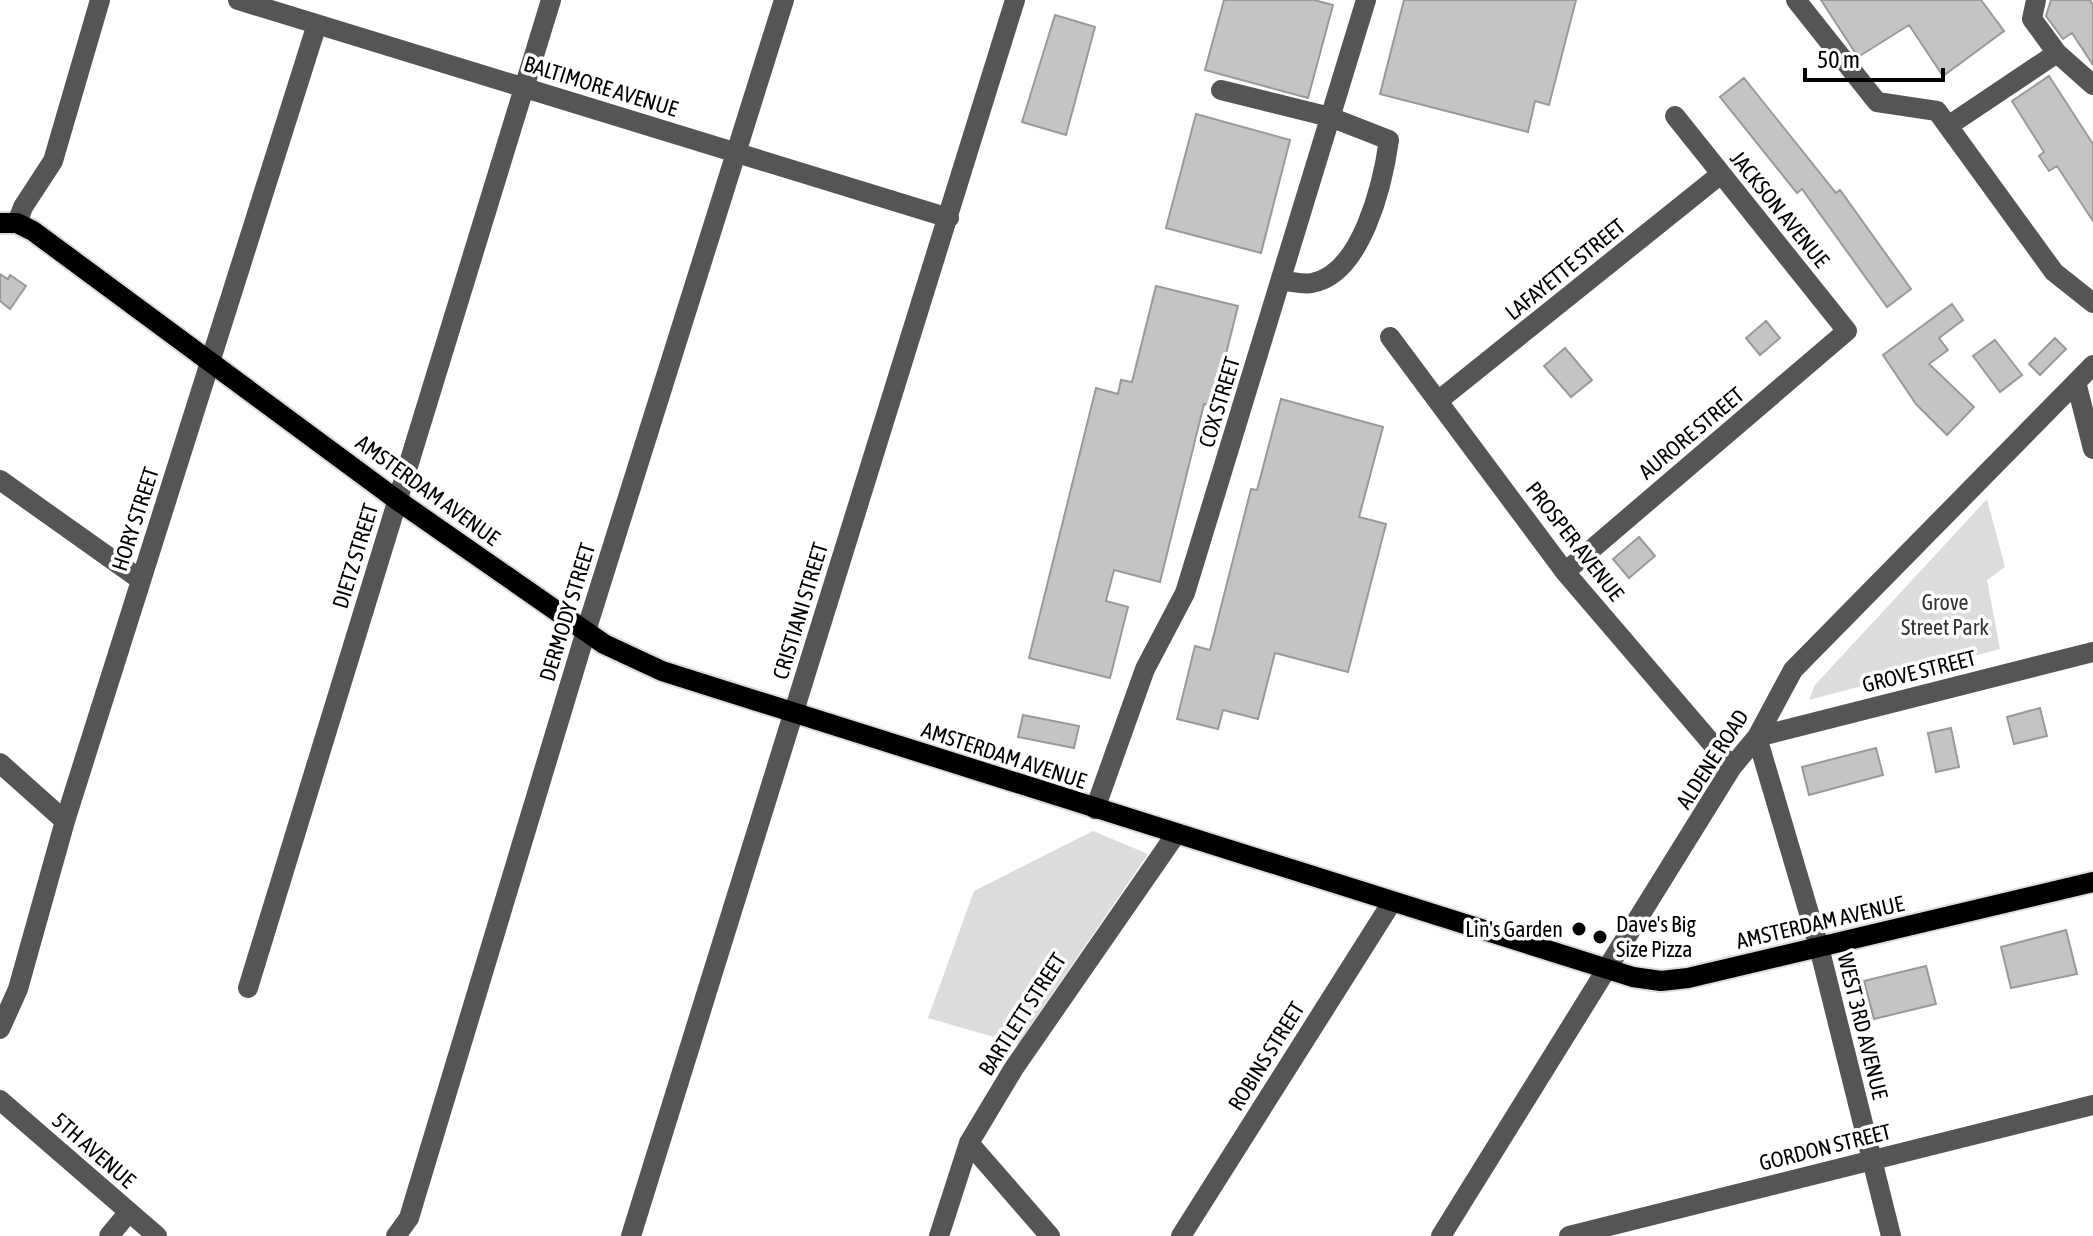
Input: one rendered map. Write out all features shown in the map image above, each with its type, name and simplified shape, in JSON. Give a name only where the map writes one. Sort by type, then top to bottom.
[{"type":"main road","name":"AMSTERDAM AVENUE","points":[[8,223],[33,231],[397,500],[604,644],[662,671],[1095,809],[1610,969],[1661,981],[2093,882]]},
{"type":"street","points":[[8,223],[19,212],[53,161],[100,0]]},
{"type":"street","name":"BALTIMORE AVENUE","points":[[238,0],[949,218]]},
{"type":"street","name":"DIETZ STREET","points":[[248,988],[551,0]]},
{"type":"street","name":"DERMODY STREET","points":[[396,1236],[409,1218],[586,631],[784,0]]},
{"type":"street","name":"CRISTIANI STREET","points":[[631,1236],[1015,0]]},
{"type":"street","name":"COX STREET","points":[[1095,809],[1145,669],[1185,593],[1366,0]]},
{"type":"street","points":[[1796,0],[1877,102],[1937,111],[2054,272],[2093,303]]},
{"type":"street","points":[[2036,0],[2032,19],[2057,53],[2093,85]]},
{"type":"street","name":"HORY STREET","points":[[0,1029],[18,989],[65,821],[317,24]]},
{"type":"street","points":[[1948,126],[2057,53]]},
{"type":"street","points":[[1221,90],[1330,117],[1389,140],[1386,161],[1356,253],[1341,267],[1313,283],[1281,281]]},
{"type":"street","name":"JACKSON AVENUE","points":[[1675,116],[1847,331]]},
{"type":"street","name":"LAFAYETTE STREET","points":[[1438,401],[1721,174]]},
{"type":"street","name":"AURORE STREET","points":[[1565,572],[1847,331]]},
{"type":"street","name":"PROSPER AVENUE","points":[[1390,337],[1565,572],[1732,767]]},
{"type":"street","name":"ALDENE ROAD","points":[[1441,1236],[1610,969],[1732,767],[1757,737],[1793,670],[2093,365]]},
{"type":"street","points":[[2076,382],[2093,449]]},
{"type":"street","points":[[0,480],[141,580]]},
{"type":"street","name":"GROVE STREET","points":[[1757,737],[2093,652]]},
{"type":"street","name":"WEST 3RD AVENUE","points":[[1757,737],[1819,947],[1891,1236]]},
{"type":"street","points":[[0,763],[65,821]]},
{"type":"street","name":"BARTLETT STREET","points":[[939,1236],[969,1143],[1046,1020],[1176,834]]},
{"type":"street","name":"ROBINS STREET","points":[[1181,1236],[1392,902]]},
{"type":"street","name":"5TH AVENUE","points":[[0,1100],[157,1236]]},
{"type":"street","name":"GORDON STREET","points":[[1569,1236],[2093,1105]]},
{"type":"street","points":[[969,1143],[1050,1236]]},
{"type":"street","points":[[109,1236],[129,1212]]},
{"type":"green space","name":"Grove Street Park","points":[[1987,499],[2005,567],[1987,580],[2000,649],[1809,700],[1815,685]]},
{"type":"green space","points":[[1093,831],[1148,854],[1018,1044],[928,1018],[974,891]]},
{"type":"building","points":[[1224,0],[1314,0],[1333,5],[1308,98],[1205,70]]},
{"type":"building","points":[[1404,0],[1576,0],[1549,105],[1535,101],[1528,132],[1380,94]]},
{"type":"building","points":[[1821,0],[1981,0],[2004,31],[1943,76],[1909,25],[1858,57]]},
{"type":"building","points":[[2051,0],[2090,0],[2093,5],[2093,65],[2072,33],[2063,39],[2046,16]]},
{"type":"building","points":[[1055,15],[1095,27],[1066,135],[1022,122]]},
{"type":"building","points":[[2049,76],[2093,144],[2093,221],[2057,166],[2049,171],[2039,156],[2044,152],[2012,101]]},
{"type":"building","points":[[1744,78],[1836,193],[1840,190],[1911,289],[1887,307],[1802,189],[1797,193],[1720,97]]},
{"type":"building","points":[[1196,114],[1290,140],[1261,253],[1166,228]]},
{"type":"building","points":[[0,274],[8,279],[10,275],[26,286],[10,309],[0,301]]},
{"type":"building","points":[[1156,286],[1238,306],[1213,406],[1204,404],[1160,582],[1114,570],[1106,601],[1128,607],[1110,678],[1029,658],[1096,388],[1118,394],[1121,380],[1132,382]]},
{"type":"building","points":[[1952,304],[1963,320],[1939,338],[1948,350],[1929,364],[1974,407],[1947,435],[1916,404],[1883,355]]},
{"type":"building","points":[[1766,321],[1780,338],[1760,355],[1746,338]]},
{"type":"building","points":[[2055,338],[2066,349],[2040,375],[2029,364]]},
{"type":"building","points":[[1995,340],[2022,375],[2000,392],[1973,356]]},
{"type":"building","points":[[1565,348],[1592,380],[1571,397],[1544,366]]},
{"type":"building","points":[[1281,399],[1383,427],[1359,517],[1386,524],[1348,672],[1275,653],[1258,719],[1223,710],[1218,729],[1177,719],[1195,646],[1210,650],[1251,489],[1257,490]]},
{"type":"building","points":[[1639,537],[1655,556],[1629,578],[1613,559]]},
{"type":"building","points":[[2040,708],[2047,736],[2014,744],[2007,717]]},
{"type":"building","points":[[1023,715],[1079,726],[1074,748],[1018,737]]},
{"type":"building","points":[[1951,728],[1959,767],[1936,772],[1928,733]]},
{"type":"building","points":[[1876,748],[1883,775],[1809,795],[1802,767]]},
{"type":"building","points":[[2066,930],[2077,974],[2011,988],[2001,947]]},
{"type":"building","points":[[1926,966],[1936,1004],[1874,1019],[1864,981]]},
{"type":"place","name":"Lin's Garden","points":[[1579,929]]},
{"type":"place","name":"Dave's Big Size Pizza","points":[[1600,937]]}]
